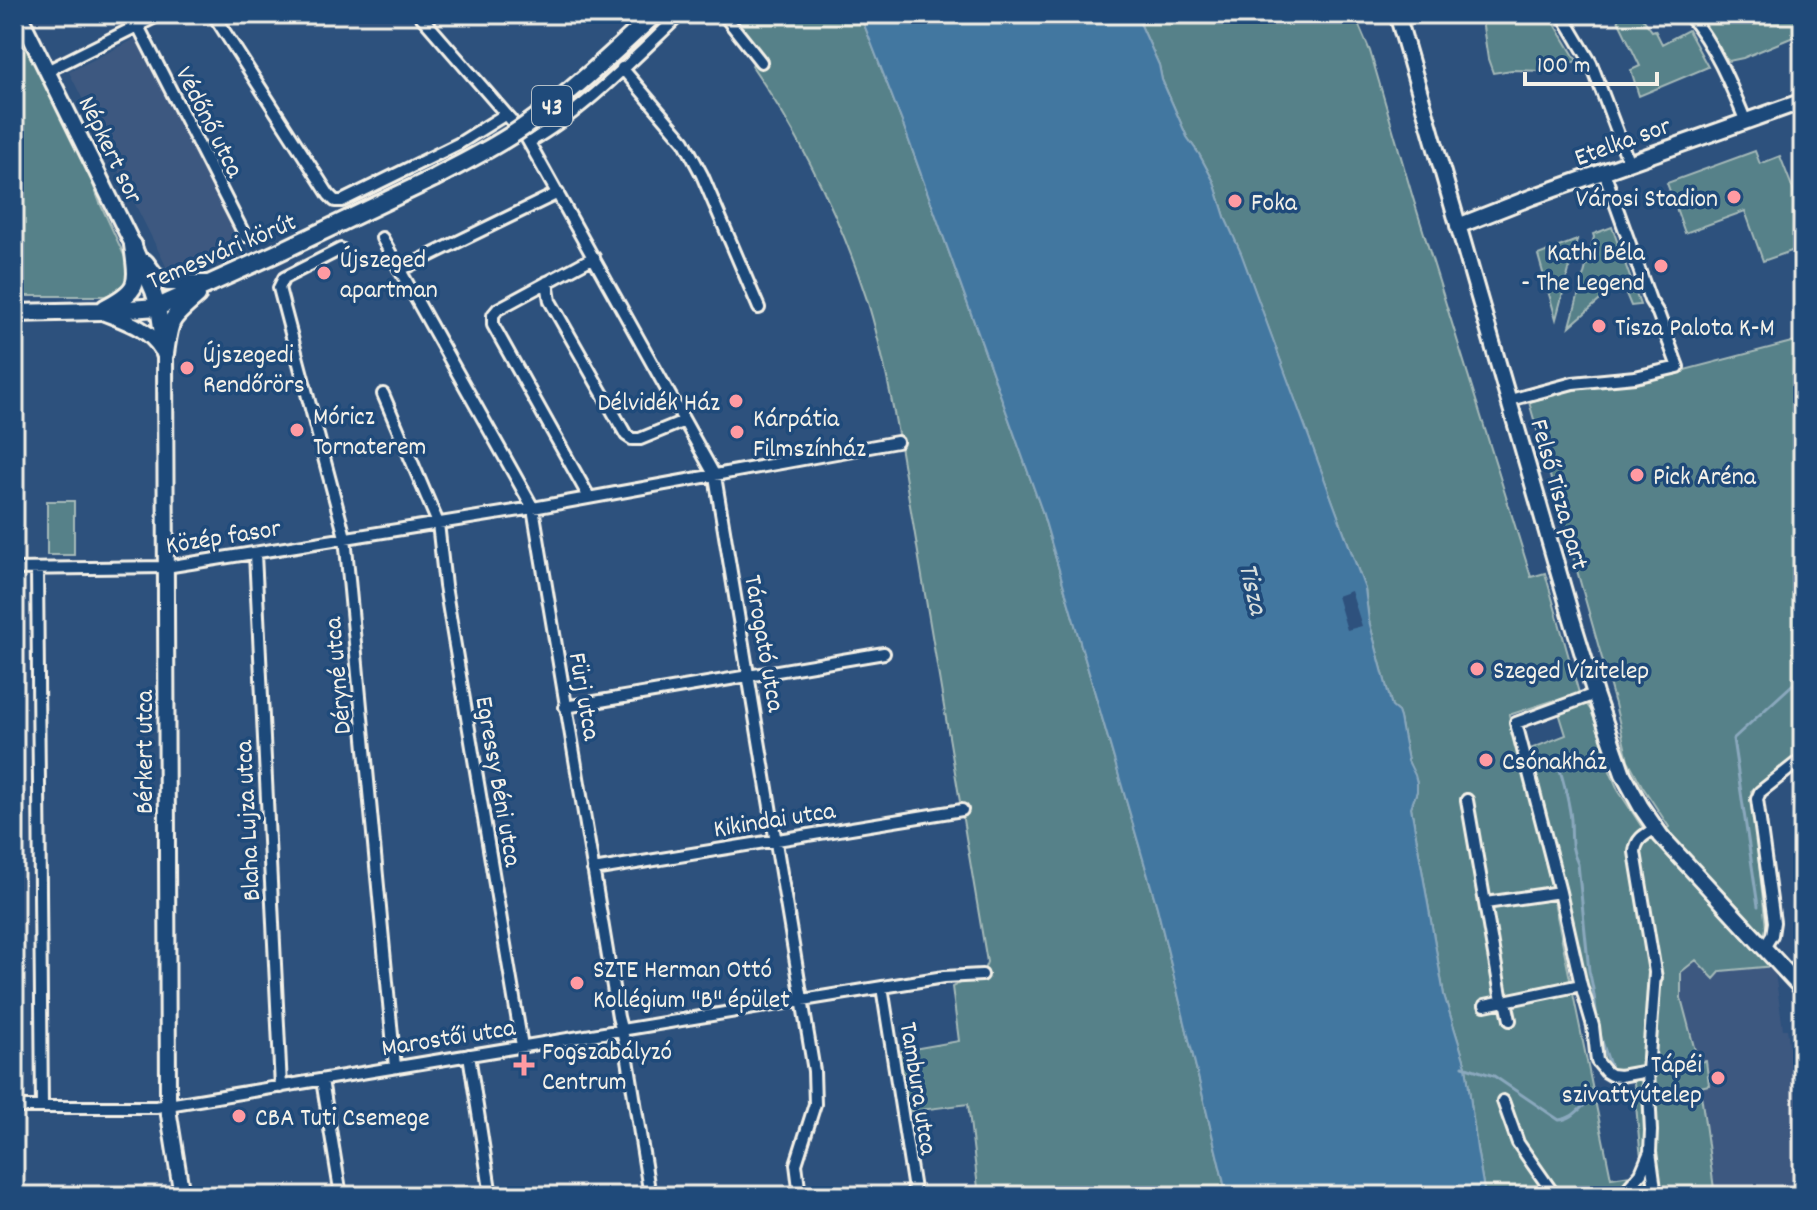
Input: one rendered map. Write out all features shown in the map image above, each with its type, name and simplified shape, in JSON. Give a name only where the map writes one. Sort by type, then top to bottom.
[{"type":"main road","name":"Temesvári körút","points":[[14,313],[158,307],[275,254],[434,178],[522,128],[564,96],[655,14]]},
{"type":"main road","points":[[100,311],[122,299],[135,287],[137,272],[133,245]]},
{"type":"main road","points":[[165,354],[174,315],[212,283]]},
{"type":"street","name":"Népkert sor","points":[[19,14],[133,245],[158,307]]},
{"type":"street","points":[[47,71],[161,14]]},
{"type":"street","points":[[213,14],[329,195],[335,201],[342,201],[509,117],[419,14]]},
{"type":"street","points":[[681,14],[622,68],[689,149],[759,308]]},
{"type":"street","points":[[723,14],[761,62]]},
{"type":"street","name":"Felső Tisza part","points":[[1397,14],[1595,694],[1623,774],[1656,828],[1803,990]]},
{"type":"street","points":[[1562,14],[1591,63],[1629,163]]},
{"type":"street","points":[[1688,14],[1726,73],[1746,122]]},
{"type":"street","name":"Védőnő utca","points":[[138,26],[245,236]]},
{"type":"street","name":"Tárogató utca","points":[[622,68],[547,132],[528,141],[715,476],[816,1088],[815,1104],[796,1164],[800,1196]]},
{"type":"street","name":"Etelka sor","points":[[1458,226],[1803,101]]},
{"type":"street","points":[[1510,400],[1573,383],[1635,377],[1678,367],[1650,300],[1604,172]]},
{"type":"street","points":[[400,270],[558,193]]},
{"type":"street","name":"Fürj utca","points":[[382,238],[533,508],[650,1196]]},
{"type":"street","points":[[133,245],[154,273],[167,283],[212,283]]},
{"type":"street","name":"Temesvári körút","points":[[279,288],[284,278],[341,249]]},
{"type":"street","points":[[589,497],[493,325],[493,315],[498,309],[594,257]]},
{"type":"street","points":[[547,282],[550,301],[626,435],[640,439],[684,421]]},
{"type":"street","name":"Déryné utca","points":[[279,288],[345,537],[395,1067]]},
{"type":"street","name":"Bérkert utca","points":[[158,307],[165,354],[169,1105],[182,1196]]},
{"type":"street","points":[[100,311],[139,326],[158,342],[165,354]]},
{"type":"street","points":[[383,394],[438,523]]},
{"type":"street","name":"Közép fasor","points":[[14,569],[166,567],[533,508],[897,442]]},
{"type":"street","name":"Egressy Béni utca","points":[[438,523],[442,568],[522,1046]]},
{"type":"street","name":"Blaha Lujza utca","points":[[255,554],[281,1087]]},
{"type":"street","points":[[37,569],[42,1107]]},
{"type":"street","points":[[565,707],[884,653]]},
{"type":"street","points":[[1595,694],[1516,723],[1593,1026],[1597,1061],[1611,1075],[1648,1071]]},
{"type":"street","points":[[1763,946],[1772,935],[1774,922],[1757,803],[1760,792],[1799,762],[1803,774]]},
{"type":"street","points":[[1467,800],[1502,1001],[1507,1006],[1510,1020]]},
{"type":"street","name":"Kikindai utca","points":[[593,870],[962,810]]},
{"type":"street","points":[[1656,828],[1639,838],[1635,852],[1661,1012]]},
{"type":"street","points":[[1486,903],[1560,892]]},
{"type":"street","points":[[1655,973],[1648,1071],[1650,1152],[1656,1196]]},
{"type":"street","name":"Marostői utca","points":[[14,1107],[139,1108],[169,1105],[944,977],[982,975]]},
{"type":"street","points":[[1485,1005],[1581,985]]},
{"type":"street","name":"Tambura utca","points":[[882,987],[915,1196]]},
{"type":"street","points":[[469,1055],[491,1196]]},
{"type":"street","points":[[322,1080],[341,1196]]},
{"type":"street","points":[[1503,1101],[1518,1143],[1555,1196]]},
{"type":"street","points":[[1621,1196],[1641,1173],[1650,1152]]},
{"type":"shaded area","points":[[139,37],[243,244],[185,273],[170,274],[69,72]]},
{"type":"shaded area","points":[[1696,959],[1721,972],[1774,966],[1803,1133],[1803,1196],[1715,1196],[1700,1087],[1705,1061],[1698,1062],[1681,998],[1681,972]]},
{"type":"green space","points":[[14,14],[74,134],[100,203],[130,268],[129,280],[123,290],[105,296],[14,296]]},
{"type":"green space","points":[[730,14],[860,14],[904,127],[1042,511],[1157,907],[1227,1196],[979,1196],[968,1104],[905,1112],[896,1052],[959,1041],[952,987],[984,970],[987,962],[898,434],[873,319],[846,241],[819,180],[752,66],[757,50]]},
{"type":"green space","points":[[1136,14],[1354,14],[1370,51],[1531,577],[1545,573],[1579,693],[1592,712],[1618,790],[1649,838],[1669,827],[1628,760],[1529,402],[1581,387],[1631,384],[1803,339],[1803,751],[1751,791],[1766,928],[1774,966],[1721,971],[1714,979],[1696,960],[1681,972],[1681,998],[1698,1062],[1706,1061],[1709,1085],[1700,1087],[1715,1196],[1647,1196],[1633,1072],[1613,1072],[1601,1061],[1525,751],[1566,735],[1555,700],[1509,715],[1537,819],[1611,1178],[1631,1175],[1634,1196],[1485,1196],[1466,1066],[1444,995],[1411,807],[1417,783],[1408,761],[1400,718],[1392,707],[1369,621],[1365,589],[1214,182],[1187,137]]},
{"type":"green space","points":[[1481,14],[1549,14],[1577,61],[1541,71],[1493,73]]},
{"type":"green space","points":[[1615,14],[1644,14],[1641,16],[1652,31],[1655,30],[1662,44],[1688,30],[1708,67],[1639,96],[1631,70],[1640,66]]},
{"type":"green space","points":[[1699,14],[1803,14],[1803,33],[1729,61]]},
{"type":"green space","name":"Városi Stadion","points":[[1755,151],[1760,164],[1780,156],[1803,215],[1803,254],[1800,248],[1763,261],[1745,211],[1685,233],[1667,183]]},
{"type":"green space","points":[[1612,227],[1640,305],[1631,306],[1622,284],[1607,290],[1607,294],[1570,326],[1593,234]]},
{"type":"green space","points":[[1577,240],[1556,319],[1538,255]]},
{"type":"green space","points":[[47,501],[74,501],[74,555],[47,555]]},
{"type":"water","name":"Tisza","points":[[860,14],[1136,14],[1187,137],[1214,182],[1365,589],[1369,621],[1392,707],[1400,718],[1408,761],[1417,783],[1411,807],[1444,995],[1466,1066],[1485,1196],[1227,1196],[1157,907],[1042,511],[904,127]]},
{"type":"pier","points":[[1351,591],[1362,626],[1347,630],[1337,596]]},
{"type":"waterway","points":[[1758,906],[1733,739],[1803,675]]},
{"type":"waterway","points":[[1556,756],[1570,812],[1598,1023],[1611,1068]]},
{"type":"waterway","points":[[1463,1066],[1494,1076],[1559,1120],[1573,1115],[1595,1097],[1623,1091]]},
{"type":"place","name":"Városi Stadion","points":[[1734,197]]},
{"type":"place","name":"Foka","points":[[1235,201]]},
{"type":"place","name":"Kathi Béla - The Legend","points":[[1661,266]]},
{"type":"place","name":"Újszeged apartman","points":[[324,273]]},
{"type":"place","name":"Tisza Palota K-M","points":[[1599,326]]},
{"type":"place","name":"Újszegedi Rendőrörs","points":[[187,368]]},
{"type":"place","name":"Délvidék Ház","points":[[736,401]]},
{"type":"place","name":"Móricz Tornaterem","points":[[297,430]]},
{"type":"place","name":"Kárpátia Filmszínház","points":[[737,432]]},
{"type":"place","name":"Pick Aréna","points":[[1637,475]]},
{"type":"place","name":"Szeged Vízitelep","points":[[1477,669]]},
{"type":"place","name":"Csónakház","points":[[1486,760]]},
{"type":"place","name":"SZTE Herman Ottó Kollégium \"B\" épület","points":[[577,983]]},
{"type":"place","name":"Fogszabályzó Centrum","points":[[524,1065]]},
{"type":"place","name":"Tápéi szivattyútelep","points":[[1718,1078]]},
{"type":"place","name":"CBA Tuti Csemege","points":[[239,1116]]}]
